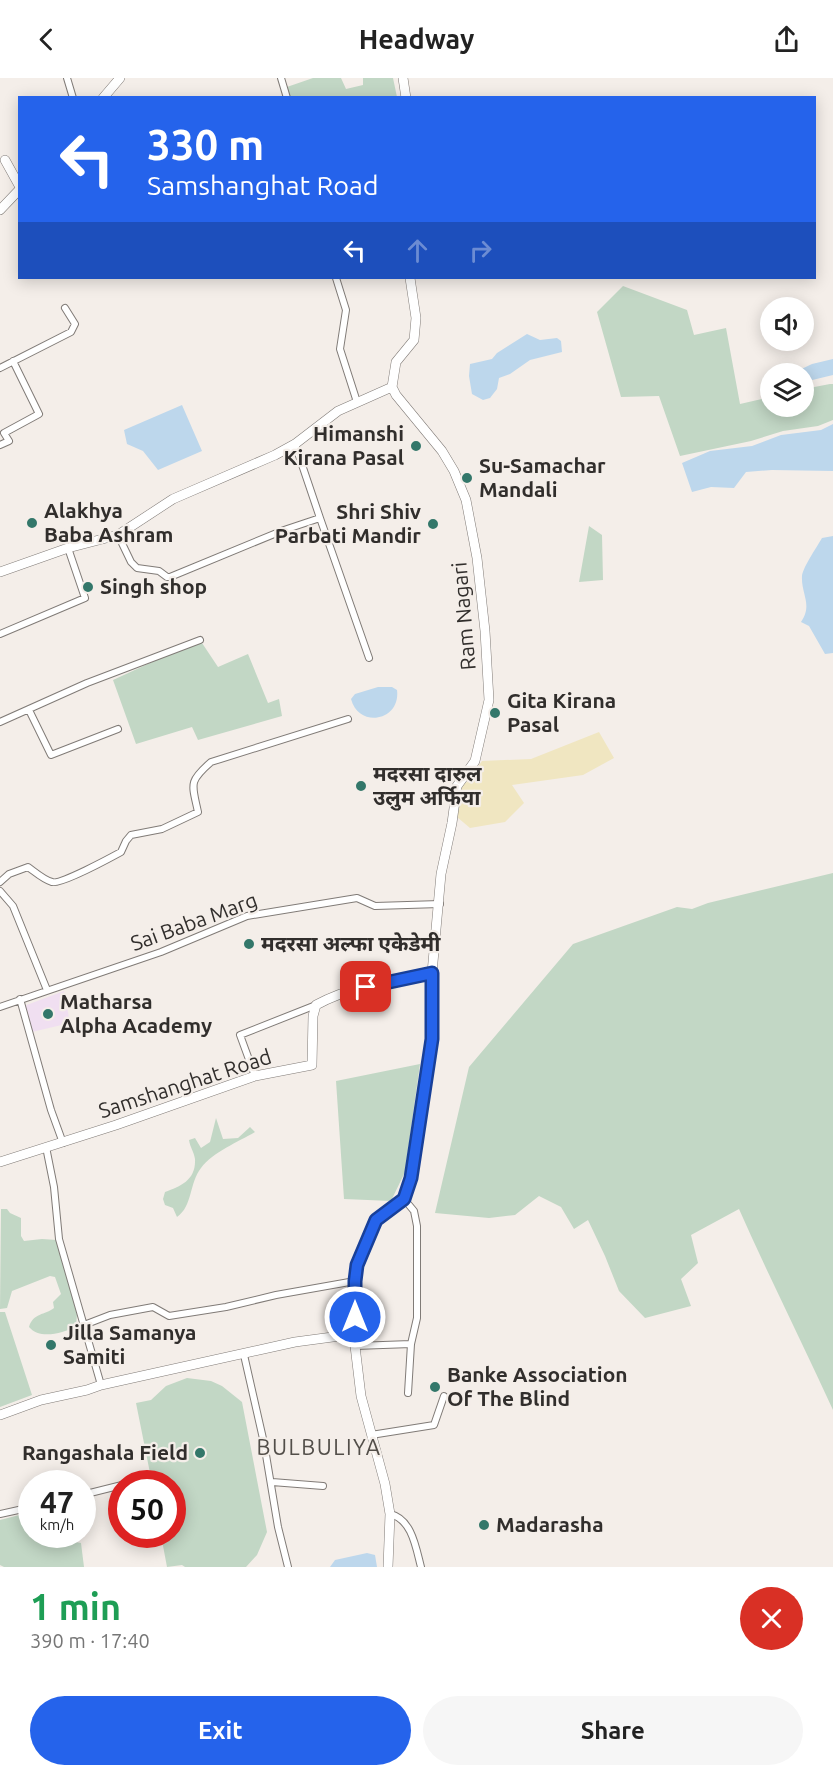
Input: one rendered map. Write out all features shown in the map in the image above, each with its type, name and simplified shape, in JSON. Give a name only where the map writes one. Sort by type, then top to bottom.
[{"type":"main road","points":[[105,96],[120,78]]},
{"type":"main road","points":[[403,78],[406,96]]},
{"type":"main road","points":[[5,160],[18,184]]},
{"type":"main road","points":[[0,210],[18,190]]},
{"type":"main road","points":[[0,572],[68,548],[118,535],[172,499],[274,455],[295,444],[338,411],[392,387],[396,362],[414,340],[416,318],[410,279]]},
{"type":"main road","name":"Ram Nagari","points":[[392,387],[442,451],[454,471],[466,500],[477,558],[485,631],[489,700],[475,761],[457,786],[441,874],[432,973],[432,1039],[411,1178],[404,1199]]},
{"type":"main road","points":[[316,1005],[332,996],[384,982],[432,973]]},
{"type":"main road","name":"Samshanghat Road","points":[[0,1162],[63,1143],[255,1076],[312,1065],[313,1016],[316,1005]]},
{"type":"main road","points":[[387,1567],[390,1514],[385,1484],[361,1396],[355,1346],[355,1281],[357,1265],[376,1220],[404,1199]]},
{"type":"main road","points":[[0,1415],[41,1400],[101,1385],[295,1342],[355,1334]]},
{"type":"street","points":[[67,78],[72,96]]},
{"type":"street","points":[[281,78],[286,96]]},
{"type":"street","points":[[336,279],[346,310],[340,349],[357,402]]},
{"type":"street","points":[[0,368],[71,332],[75,324],[65,308]]},
{"type":"street","points":[[0,445],[9,441],[4,433],[39,414],[13,361]]},
{"type":"street","points":[[295,444],[369,658]]},
{"type":"street","points":[[118,535],[131,562],[137,568],[159,571],[170,577],[284,530],[320,519]]},
{"type":"street","points":[[0,634],[86,598],[68,548]]},
{"type":"street","points":[[0,722],[87,683],[200,640]]},
{"type":"street","points":[[29,710],[51,754],[118,729]]},
{"type":"street","points":[[0,882],[9,874],[28,867],[52,882],[58,883],[82,872],[121,852],[131,835],[162,829],[198,812],[192,787],[195,776],[211,762],[348,719]]},
{"type":"street","points":[[0,891],[13,906],[47,990]]},
{"type":"street","name":"Sai Baba Marg","points":[[0,1007],[160,952],[247,916],[357,898],[375,906],[440,904]]},
{"type":"street","points":[[20,999],[51,1110],[63,1143]]},
{"type":"street","points":[[255,1076],[240,1035],[316,1005]]},
{"type":"street","points":[[46,1147],[54,1187],[59,1239],[101,1385]]},
{"type":"street","points":[[404,1199],[414,1211],[417,1226],[417,1318],[411,1344],[408,1393]]},
{"type":"street","points":[[84,1324],[110,1315],[153,1307],[170,1316],[355,1281]]},
{"type":"street","points":[[355,1346],[411,1344]]},
{"type":"street","points":[[244,1355],[288,1567]]},
{"type":"street","points":[[371,1435],[434,1425],[444,1396]]},
{"type":"street","points":[[272,1482],[323,1486]]},
{"type":"street","points":[[0,1514],[18,1510]]},
{"type":"street","points":[[390,1514],[398,1516],[406,1523],[421,1567]]},
{"type":"shaded area","name":"Matharsa Alpha Academy","points":[[64,991],[70,1023],[32,1032],[24,1006]]},
{"type":"green space","points":[[313,78],[341,78],[346,89],[363,85],[363,78],[393,78],[397,96],[286,96],[284,88]]},
{"type":"green space","points":[[623,286],[687,310],[694,335],[726,328],[740,404],[760,399],[760,417],[814,417],[814,387],[833,384],[833,420],[818,426],[783,431],[751,441],[680,456],[659,396],[621,397],[597,312]]},
{"type":"green space","points":[[589,526],[602,535],[603,580],[579,582]]},
{"type":"green space","points":[[200,640],[218,667],[248,654],[268,703],[279,699],[282,716],[198,740],[192,727],[136,744],[113,680]]},
{"type":"green space","points":[[833,873],[833,1410],[739,1209],[691,1235],[698,1263],[681,1279],[691,1306],[645,1318],[619,1291],[588,1220],[574,1229],[561,1207],[539,1196],[515,1215],[489,1218],[435,1213],[469,1067],[573,944],[677,907],[692,909],[708,903]]},
{"type":"green space","points":[[420,1064],[405,1172],[391,1201],[344,1199],[336,1081]]},
{"type":"green space","points":[[216,1118],[223,1139],[238,1138],[250,1127],[255,1132],[206,1162],[194,1180],[186,1207],[177,1217],[173,1208],[165,1205],[163,1199],[165,1192],[182,1184],[190,1177],[195,1166],[195,1159],[189,1140],[195,1138],[201,1148],[210,1142]]},
{"type":"green space","points":[[1,1209],[7,1209],[21,1218],[21,1236],[24,1241],[57,1240],[77,1314],[76,1327],[58,1333],[45,1334],[29,1327],[33,1319],[54,1308],[53,1302],[61,1294],[55,1277],[50,1276],[12,1291],[7,1308],[0,1309]]},
{"type":"green space","points":[[0,1312],[5,1312],[32,1395],[0,1407]]},
{"type":"green space","points":[[187,1378],[211,1381],[222,1386],[242,1402],[267,1532],[257,1555],[246,1567],[185,1567],[182,1565],[167,1567],[163,1548],[186,1548],[186,1470],[149,1470],[136,1403],[151,1400],[166,1386]]},
{"type":"green space","points":[[18,1515],[18,1548],[82,1548],[84,1567],[4,1567],[0,1565],[0,1520]]},
{"type":"sand","points":[[599,732],[614,758],[583,775],[512,785],[524,803],[505,822],[470,828],[457,817],[460,780],[466,783],[482,761],[531,759]]},
{"type":"water","points":[[527,334],[540,340],[557,338],[561,341],[562,352],[530,360],[510,374],[499,378],[497,389],[490,398],[483,400],[472,394],[470,364],[492,359],[497,353]]},
{"type":"water","points":[[833,359],[833,375],[814,380],[814,364]]},
{"type":"water","points":[[182,405],[202,451],[158,470],[143,451],[127,444],[124,430]]},
{"type":"water","points":[[833,424],[833,471],[746,472],[734,488],[711,487],[692,492],[682,463],[710,451],[752,446],[781,435],[821,430]]},
{"type":"water","points":[[833,536],[833,653],[825,654],[809,626],[801,622],[806,610],[802,576],[807,562],[822,538]]},
{"type":"water","points":[[378,687],[392,687],[397,690],[397,701],[393,709],[378,717],[370,718],[362,715],[355,708],[351,699],[355,694]]},
{"type":"water","points":[[367,1553],[375,1555],[377,1567],[330,1567],[335,1560]]},
{"type":"place","name":"Himanshi Kirana Pasal","points":[[416,446]]},
{"type":"place","name":"Su-Samachar Mandali","points":[[467,478]]},
{"type":"place","name":"Alakhya Baba Ashram","points":[[32,523]]},
{"type":"place","name":"Shri Shiv Parbati Mandir","points":[[433,524]]},
{"type":"place","name":"Singh shop","points":[[88,587]]},
{"type":"place","name":"Gita Kirana Pasal","points":[[495,713]]},
{"type":"place","name":"मदरसा दारुल उलुम अर्फिया","points":[[361,786]]},
{"type":"place","name":"मदरसा अल्फा एकेडेमी","points":[[249,944]]},
{"type":"place","name":"Matharsa Alpha Academy","points":[[48,1014]]},
{"type":"place","name":"Jilla Samanya Samiti","points":[[51,1345]]},
{"type":"place","name":"Banke Association Of The Blind","points":[[435,1387]]},
{"type":"place","name":"Rangashala Field","points":[[200,1453]]},
{"type":"place","name":"Madarasha","points":[[484,1525]]},
{"type":"district","name":"BULBULIYA","points":[[319,1447]]},
{"type":"route","points":[[355,1317],[357,1265],[376,1220],[404,1199],[411,1178],[432,1039],[432,973],[366,987]]}]
